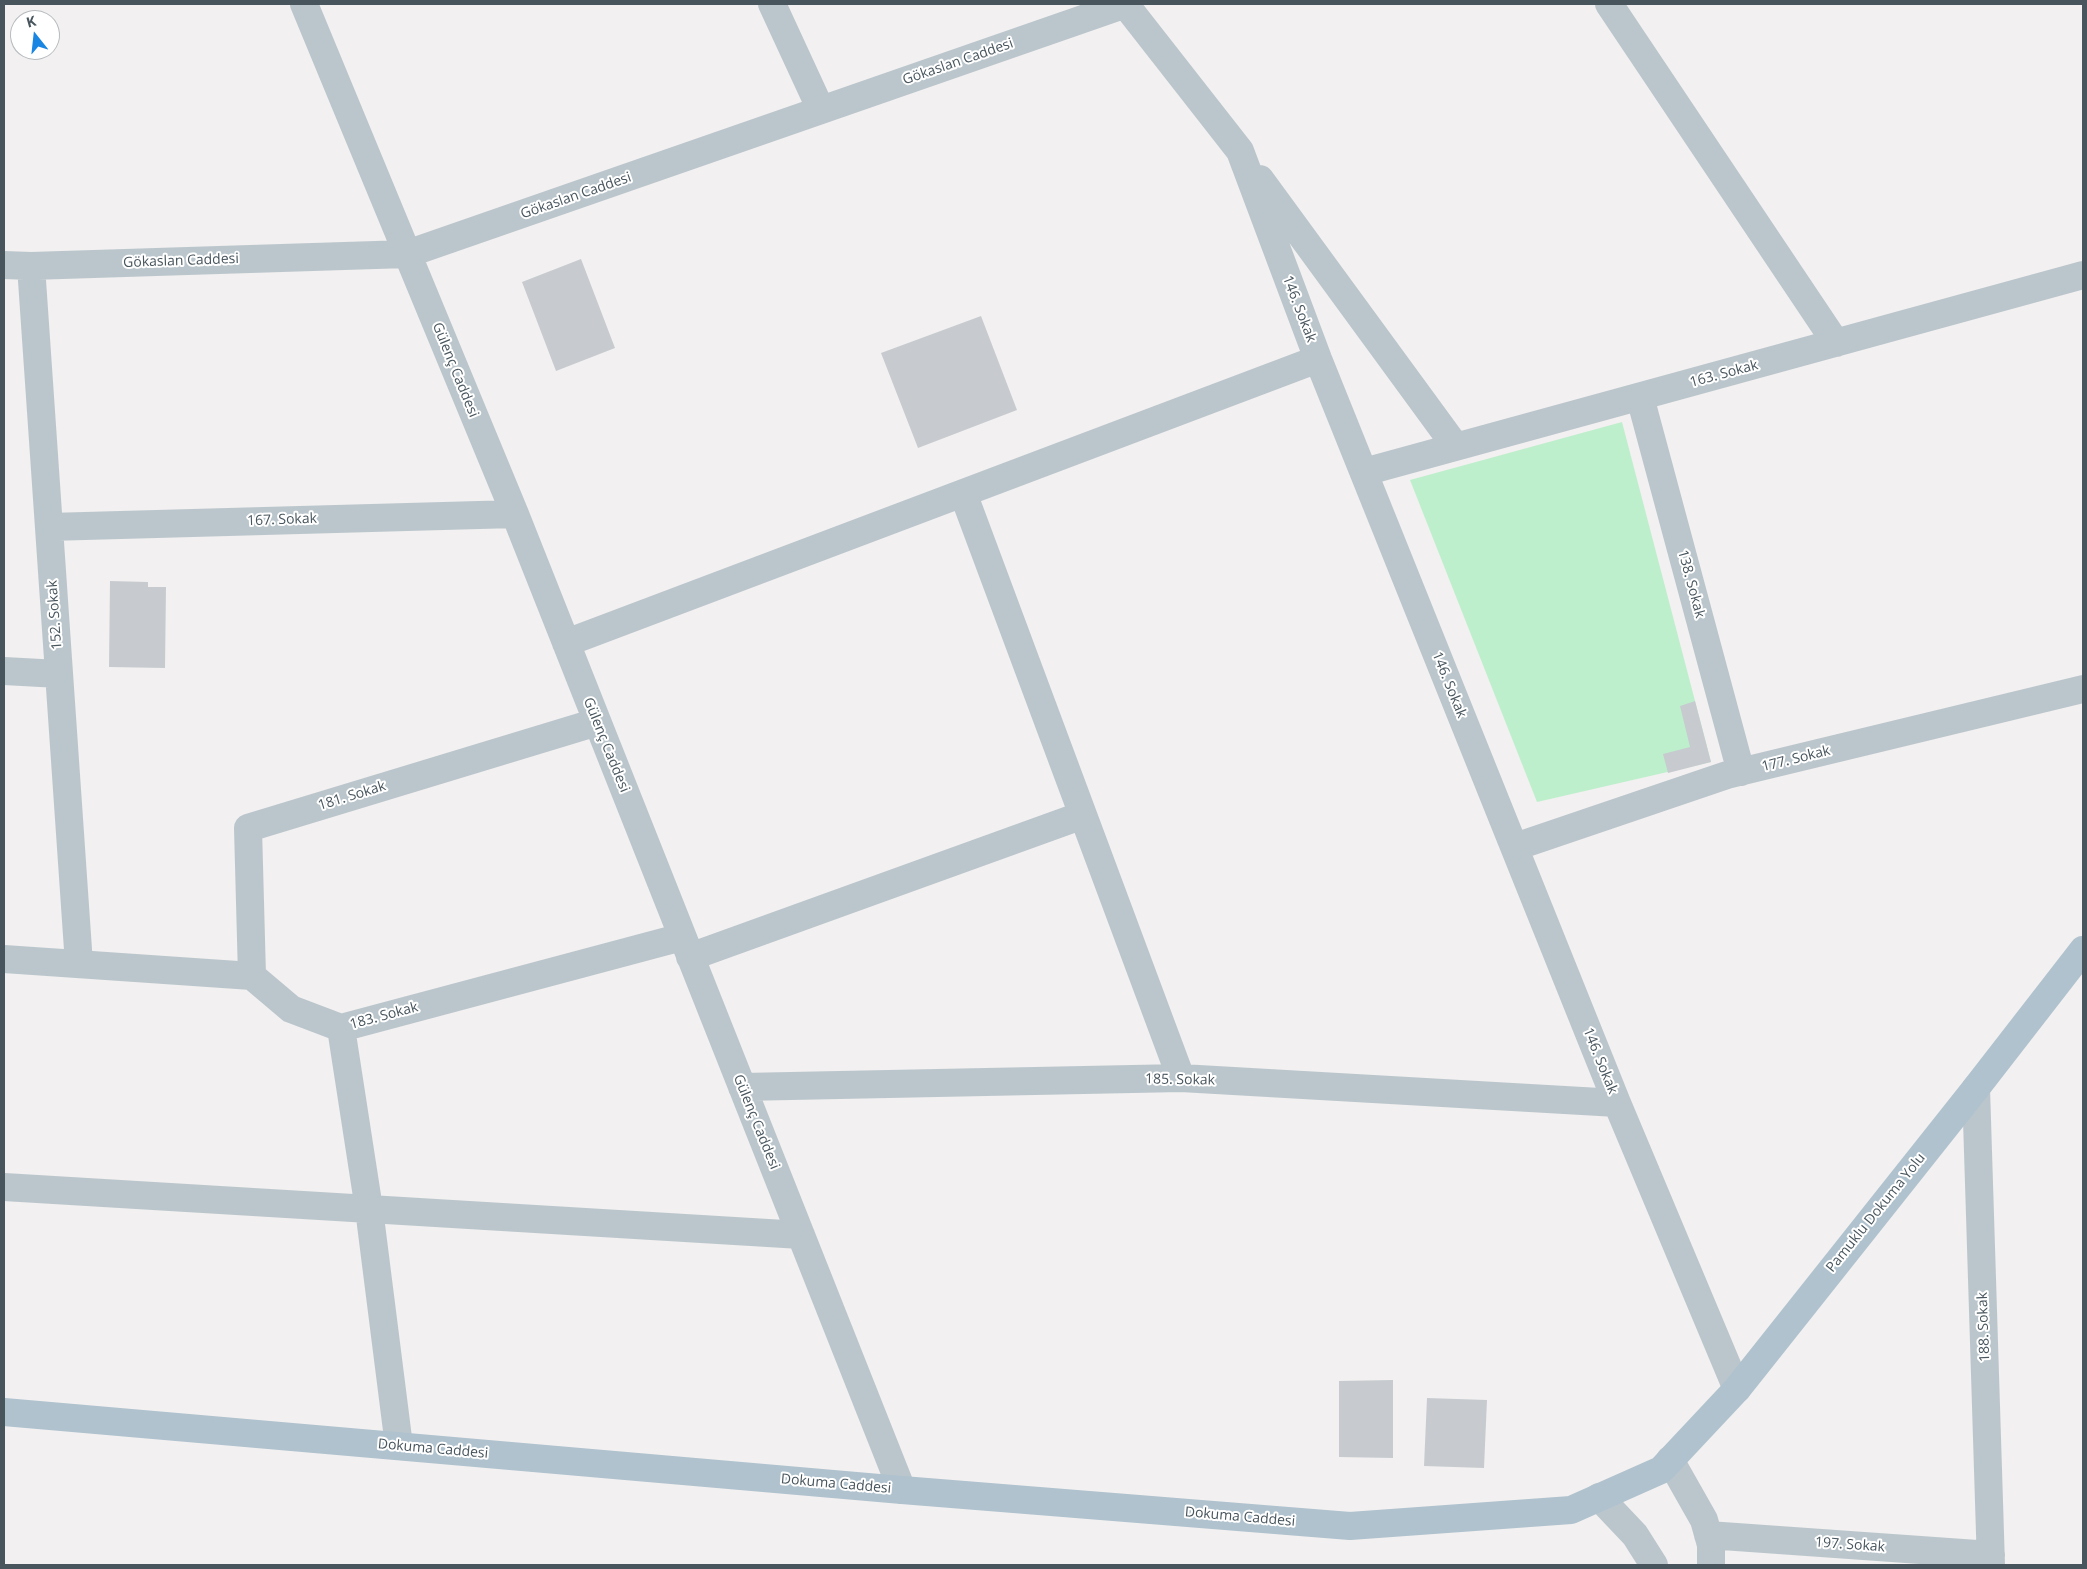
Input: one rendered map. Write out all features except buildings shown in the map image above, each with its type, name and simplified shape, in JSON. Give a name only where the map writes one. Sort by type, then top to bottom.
[{"type":"main road","name":"Pamuklu Dokuma Yolu","points":[[1666,1465],[1737,1389],[2083,951]]},
{"type":"main road","name":"Dokuma Caddesi","points":[[4,1412],[902,1490],[1350,1526],[1571,1510],[1666,1465]]},
{"type":"street","name":"Gülenç Caddesi","points":[[304,4],[515,514],[902,1490]]},
{"type":"street","points":[[772,4],[821,110]]},
{"type":"street","name":"Gökaslan Caddesi","points":[[4,265],[31,266],[407,254],[1125,4]]},
{"type":"street","name":"146. Sokak","points":[[1125,4],[1240,151],[1318,359],[1617,1103],[1737,1389]]},
{"type":"street","points":[[1609,4],[1836,343]]},
{"type":"street","points":[[1240,151],[1456,447]]},
{"type":"street","name":"152. Sokak","points":[[31,266],[79,964]]},
{"type":"street","name":"163. Sokak","points":[[1364,472],[2083,275]]},
{"type":"street","points":[[566,643],[1318,359]]},
{"type":"street","name":"138. Sokak","points":[[1640,397],[1741,772]]},
{"type":"street","points":[[963,493],[1181,1078]]},
{"type":"street","name":"167. Sokak","points":[[49,527],[515,514]]},
{"type":"street","points":[[4,670],[59,674]]},
{"type":"street","name":"177. Sokak","points":[[1515,847],[1741,772],[2083,689]]},
{"type":"street","name":"181. Sokak","points":[[252,976],[248,828],[597,722]]},
{"type":"street","name":"183. Sokak","points":[[252,976],[291,1008],[341,1028],[686,947],[1083,815]]},
{"type":"street","points":[[4,959],[252,976]]},
{"type":"street","points":[[341,1028],[369,1209],[399,1446]]},
{"type":"street","name":"185. Sokak","points":[[742,1087],[1181,1078],[1617,1103]]},
{"type":"street","name":"188. Sokak","points":[[1976,1088],[1991,1560]]},
{"type":"street","points":[[4,1187],[801,1235]]},
{"type":"street","points":[[1666,1465],[1704,1520],[1711,1545],[1711,1565]]},
{"type":"street","points":[[1599,1498],[1635,1535],[1654,1565]]},
{"type":"street","name":"197. Sokak","points":[[1708,1535],[1991,1560]]},
{"type":"green space","points":[[1622,422],[1711,762],[1537,802],[1410,480]]}]
